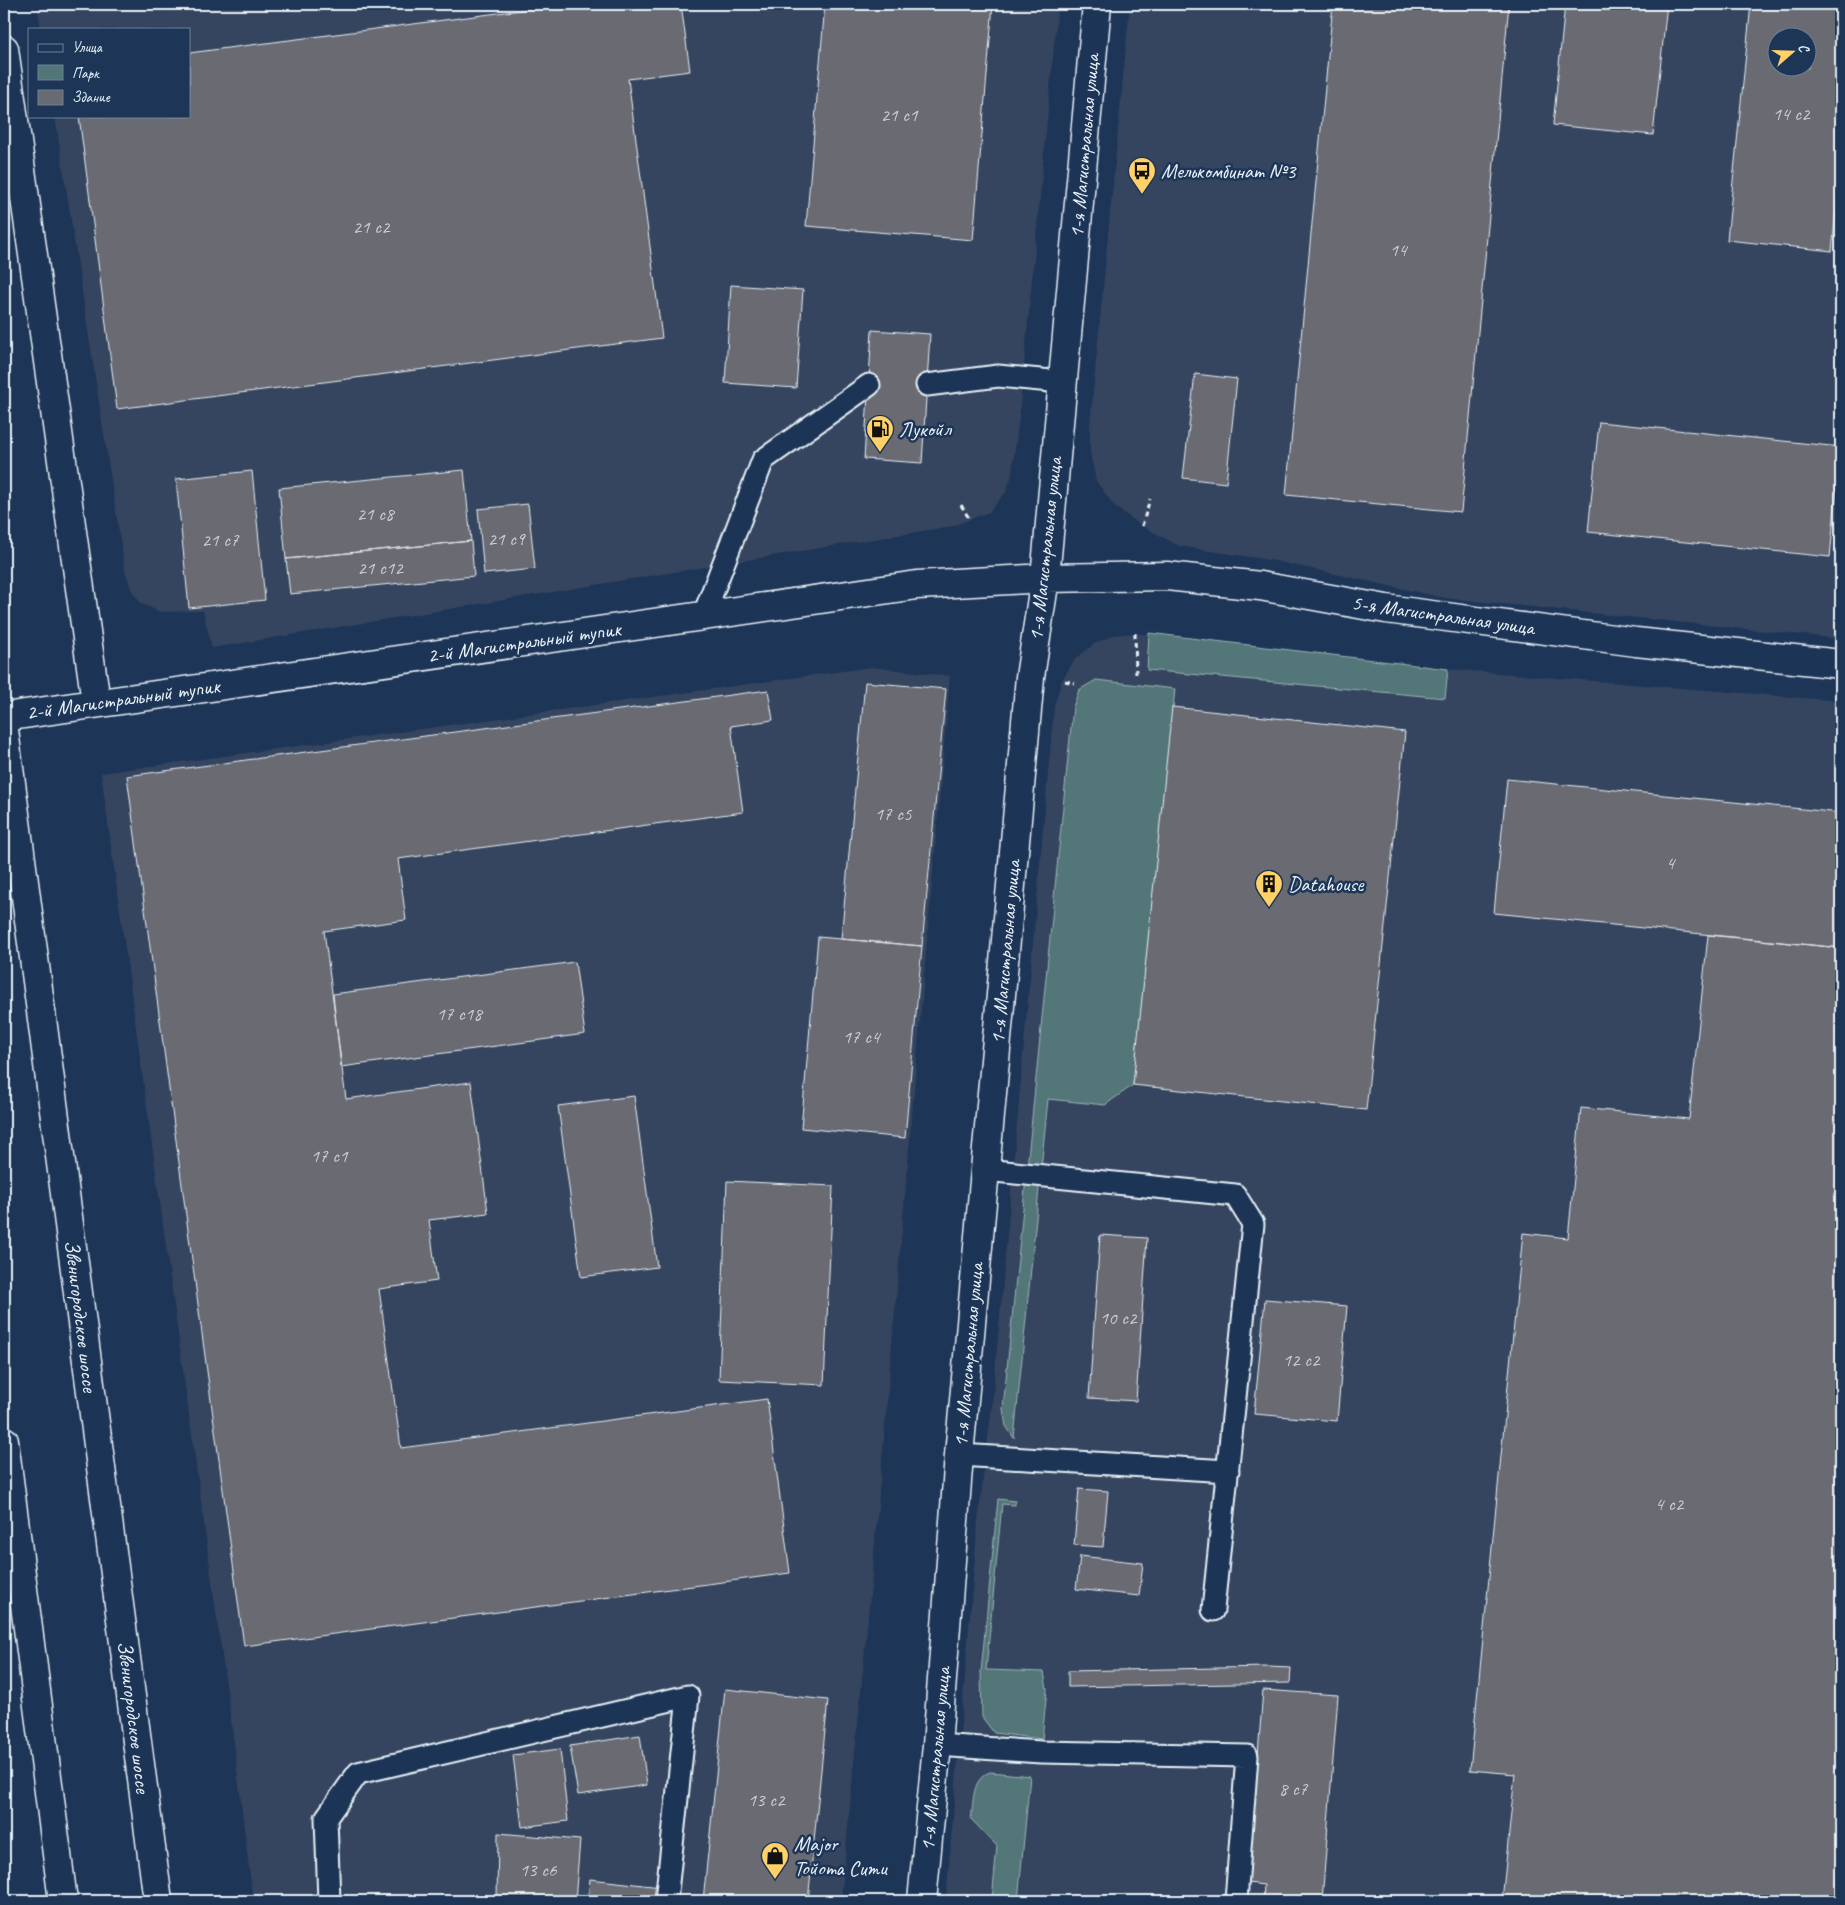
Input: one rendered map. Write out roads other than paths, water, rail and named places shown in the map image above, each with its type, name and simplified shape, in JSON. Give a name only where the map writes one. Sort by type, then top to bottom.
[{"type":"street","name":"1-я Магистральная улица","points":[[922,1901],[938,1745],[959,1454],[1030,677],[1045,578],[1097,4]]},
{"type":"street","points":[[4,49],[96,702]]},
{"type":"street","name":"5-я Магистральная улица","points":[[1045,578],[1166,576],[1260,586],[1386,609],[1636,642],[1841,664]]},
{"type":"street","name":"2-й Магистральный тупик","points":[[4,717],[96,702],[917,585],[1045,578]]},
{"type":"street","name":"Звенигородское шоссе","points":[[4,730],[158,1901]]},
{"type":"street","points":[[4,1440],[63,1901]]},
{"type":"lane","points":[[927,386],[998,376],[1062,382]]},
{"type":"lane","points":[[703,617],[763,460],[869,385]]},
{"type":"lane","points":[[985,1170],[1235,1195],[1253,1224],[1213,1610]]},
{"type":"lane","points":[[959,1454],[1228,1472]]},
{"type":"lane","points":[[330,1901],[326,1818],[358,1773],[688,1696],[666,1901]]},
{"type":"lane","points":[[938,1745],[1041,1752],[1247,1756],[1236,1901]]},
{"type":"place","name":"Мелькомбинат №3","points":[[1142,195]]},
{"type":"place","name":"Лукойл","points":[[880,453]]},
{"type":"place","name":"Datahouse","points":[[1269,908]]},
{"type":"place","name":"Major Тойота Сити","points":[[775,1880]]}]
